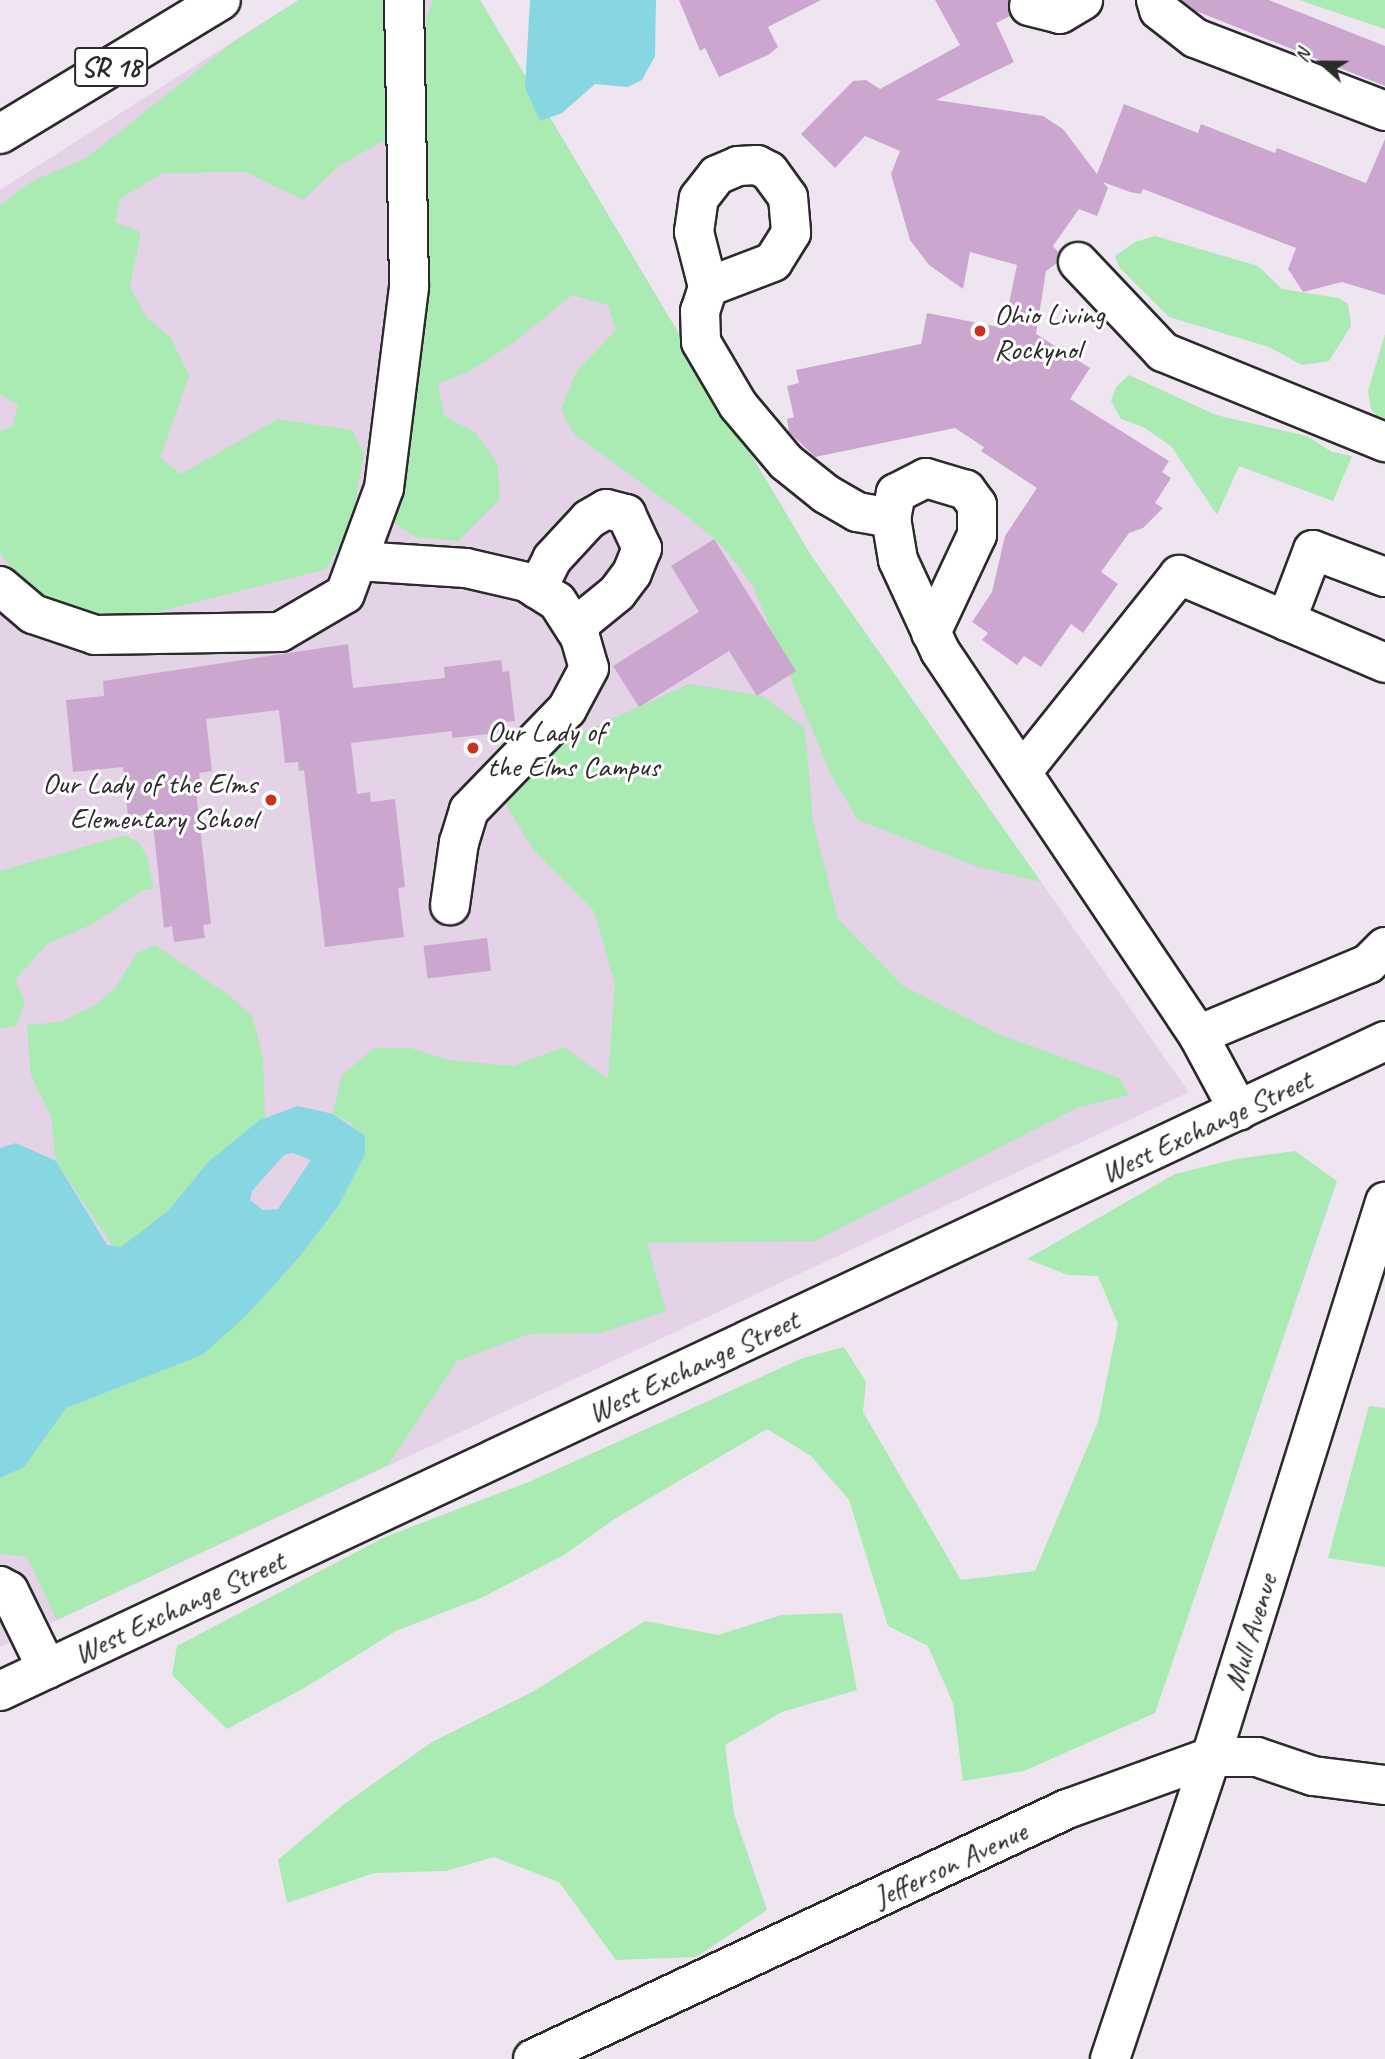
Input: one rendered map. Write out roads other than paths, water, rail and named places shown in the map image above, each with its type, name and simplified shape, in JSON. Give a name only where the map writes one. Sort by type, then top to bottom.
[{"type":"street","name":"SR 18","points":[[0,134],[221,0]]},
{"type":"street","points":[[0,586],[33,614],[95,635],[280,632],[345,594],[384,488],[409,286],[404,0]]},
{"type":"street","points":[[1029,6],[1060,15],[1083,0]]},
{"type":"street","points":[[1156,0],[1159,10],[1195,38],[1385,111]]},
{"type":"street","points":[[1078,262],[1163,352],[1385,442]]},
{"type":"street","points":[[708,287],[700,312],[701,342],[738,405],[786,462],[826,494],[857,512],[891,518]]},
{"type":"street","points":[[932,633],[977,536],[977,505],[966,490],[926,478],[896,492],[891,518],[898,560],[932,633],[1198,1035],[1239,1111]]},
{"type":"street","points":[[537,589],[552,559],[573,533],[606,509],[625,514],[642,548],[632,573],[617,593],[574,628]]},
{"type":"street","points":[[1286,621],[1313,550],[1385,577]]},
{"type":"street","points":[[358,561],[466,568],[526,582],[557,601],[574,628],[589,668],[566,709],[469,810],[459,842],[450,905]]},
{"type":"street","points":[[1022,772],[1179,575],[1385,663]]},
{"type":"street","points":[[1198,1035],[1368,964],[1385,947]]},
{"type":"street","name":"West Exchange Street","points":[[0,1691],[1385,1041]]},
{"type":"street","name":"Mull Avenue","points":[[1110,2059],[1210,1757],[1372,1291],[1385,1202]]},
{"type":"street","points":[[0,1586],[9,1591],[47,1669]]},
{"type":"street","name":"Jefferson Avenue","points":[[533,2059],[1068,1809],[1210,1757],[1257,1757],[1314,1776],[1385,1785]]},
{"type":"water","points":[[530,0],[656,0],[655,56],[642,80],[628,87],[595,84],[562,113],[540,121],[525,88]]},
{"type":"water","points":[[298,1106],[333,1114],[365,1136],[365,1154],[339,1205],[301,1255],[246,1316],[202,1355],[66,1408],[24,1467],[0,1478],[0,1148],[16,1143],[56,1161],[107,1245],[121,1247],[168,1211],[208,1162],[260,1120]],"holes":[[[293,1153],[311,1160],[278,1209],[263,1210],[250,1200],[252,1191],[284,1155]]]},
{"type":"place","name":"Ohio Living Rockynol","points":[[980,331]]},
{"type":"place","name":"Our Lady of the Elms Campus","points":[[473,748]]},
{"type":"place","name":"Our Lady of the Elms Elementary School","points":[[271,800]]}]
